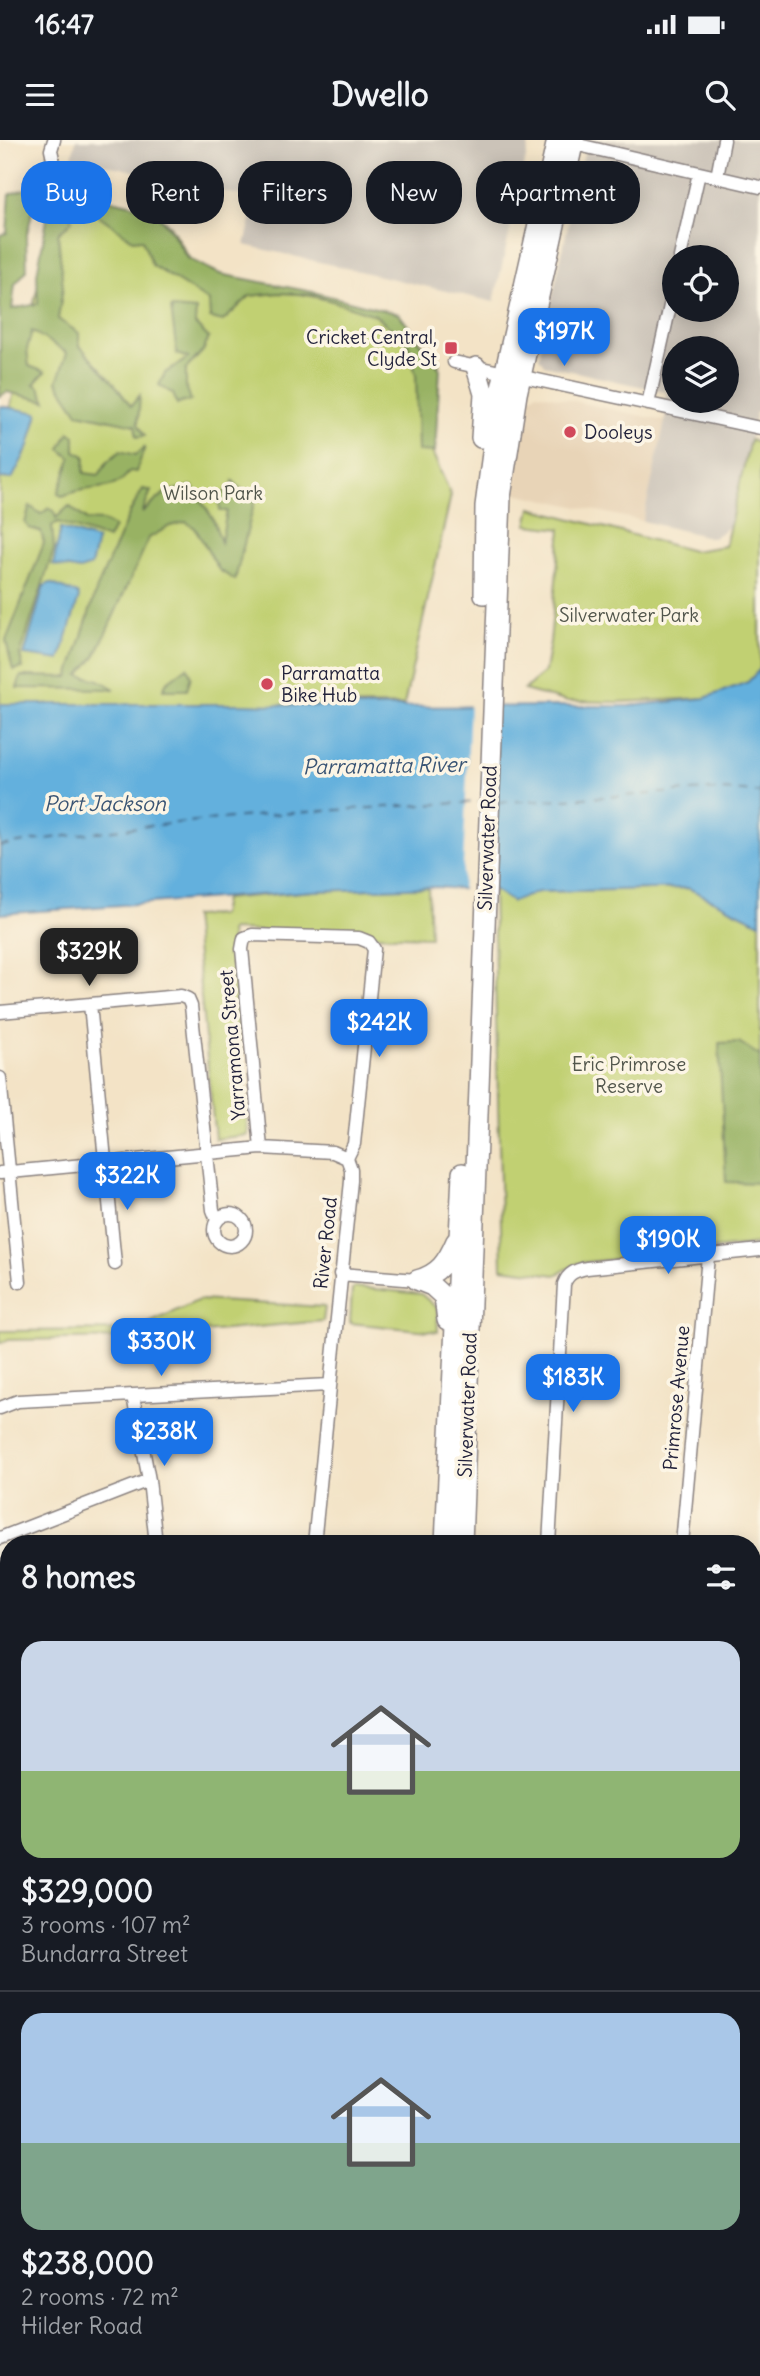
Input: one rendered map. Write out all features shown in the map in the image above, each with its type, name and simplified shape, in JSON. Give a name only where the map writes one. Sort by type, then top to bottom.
[{"type":"highway","name":"Silverwater Road","points":[[462,1535],[477,933],[493,509],[505,464],[512,374],[568,141]]},
{"type":"highway","points":[[476,367],[484,394],[481,439],[493,509]]},
{"type":"highway","name":"Silverwater Road","points":[[444,1535],[477,933]]},
{"type":"highway","points":[[417,1280],[431,1276],[444,1265],[459,1232]]},
{"type":"highway","points":[[417,1280],[439,1291],[447,1305],[445,1397],[450,1406]]},
{"type":"street","points":[[52,161],[54,140]]},
{"type":"street","points":[[717,177],[724,140]]},
{"type":"street","points":[[568,141],[760,187]]},
{"type":"street","points":[[683,245],[699,173]]},
{"type":"street","points":[[648,404],[666,322]]},
{"type":"street","points":[[454,362],[760,428]]},
{"type":"street","name":"River Road","points":[[244,938],[251,935],[359,938],[369,942],[374,949],[354,1144],[347,1158],[351,1175],[315,1535]]},
{"type":"street","name":"Yarramona Street","points":[[244,938],[242,949],[261,1148]]},
{"type":"street","points":[[0,1012],[181,996],[188,999],[191,1006],[206,1154],[214,1210],[218,1220]]},
{"type":"street","points":[[90,1004],[116,1264]]},
{"type":"street","points":[[0,1078],[5,1173],[20,1282]]},
{"type":"street","points":[[5,1173],[261,1148],[333,1152],[347,1158]]},
{"type":"street","points":[[550,1535],[566,1277],[577,1270],[587,1268],[760,1250]]},
{"type":"street","name":"Primrose Avenue","points":[[683,1535],[708,1255]]},
{"type":"street","points":[[341,1274],[417,1280]]},
{"type":"street","points":[[0,1408],[18,1401],[329,1384]]},
{"type":"street","points":[[133,1396],[149,1480],[155,1535]]},
{"type":"street","points":[[8,1535],[149,1480]]},
{"type":"shaded area","points":[[76,140],[530,140],[525,161],[476,161],[476,224],[511,224],[494,302],[245,245],[250,224],[352,224],[352,161],[238,161],[238,195],[224,192],[224,161],[126,161],[126,169],[112,166],[112,161],[90,161],[72,157]]},
{"type":"shaded area","points":[[587,140],[760,140],[760,413],[756,412],[730,526],[713,538],[643,521],[665,413],[739,413],[739,336],[662,336],[662,391],[544,365],[539,357],[568,224],[640,224],[640,161],[582,161]]},
{"type":"shaded area","points":[[537,393],[665,421],[643,521],[515,493],[520,441],[530,398]]},
{"type":"green space","points":[[21,190],[21,224],[29,224],[26,238],[27,270],[15,284],[12,309],[38,304],[37,274],[46,224],[69,224],[58,234],[63,287],[58,319],[79,333],[79,345],[131,406],[140,395],[138,424],[145,436],[137,437],[135,425],[78,413],[57,382],[67,353],[32,331],[27,349],[29,366],[45,372],[34,384],[39,387],[46,401],[7,392],[0,396],[0,235],[7,233],[10,194]]},
{"type":"green space","points":[[112,200],[126,203],[126,224],[165,224],[187,258],[220,274],[313,292],[399,314],[440,369],[435,452],[418,451],[416,375],[408,343],[375,315],[314,295],[279,293],[250,296],[223,321],[210,318],[209,301],[152,265],[142,239],[133,240],[111,224]]},
{"type":"green space","name":"Wilson Park","points":[[112,202],[126,205],[126,224],[168,224],[197,271],[378,311],[403,323],[440,362],[434,378],[429,445],[451,495],[404,705],[0,706],[0,453],[52,224],[112,224]]},
{"type":"green space","points":[[171,308],[196,310],[195,324],[209,338],[203,351],[186,369],[186,386],[191,400],[177,404],[173,394],[159,385],[165,373],[188,358],[177,354]]},
{"type":"green space","points":[[69,432],[75,436],[75,451],[85,456],[84,473],[99,475],[107,462],[120,451],[136,455],[145,447],[136,472],[130,471],[110,486],[62,496],[58,494],[71,458],[60,449]]},
{"type":"green space","name":"Silverwater Park","points":[[750,440],[760,444],[760,669],[748,682],[705,698],[618,702],[565,701],[524,690],[545,671],[561,529],[527,525],[531,508],[693,551],[725,546]]},
{"type":"green space","points":[[233,481],[241,489],[256,496],[235,580],[219,570],[195,528],[186,522],[170,526],[149,538],[95,657],[79,675],[99,680],[115,689],[17,688],[21,676],[69,677],[97,588],[143,489],[151,491],[142,513],[166,492],[192,486],[213,519],[221,542],[227,511],[220,511],[219,496],[226,491],[230,495]]},
{"type":"green space","points":[[30,506],[41,514],[49,508],[54,511],[56,518],[69,506],[87,520],[103,521],[114,527],[108,539],[58,522],[52,526],[54,549],[20,655],[23,668],[13,670],[6,641],[44,543],[41,532],[29,528],[25,523]]},
{"type":"green space","points":[[187,667],[191,676],[187,690],[163,690],[166,683]]},
{"type":"green space","points":[[428,887],[430,937],[230,930],[248,1135],[215,1139],[193,916],[221,915],[224,899],[314,891]]},
{"type":"green space","name":"Eric Primrose Reserve","points":[[688,888],[760,923],[760,1244],[578,1263],[556,1275],[502,1268],[493,889],[516,900],[538,892]]},
{"type":"green space","points":[[739,1042],[760,1056],[760,1183],[726,1182],[719,1043]]},
{"type":"green space","points":[[355,1287],[421,1294],[437,1308],[438,1332],[350,1323],[352,1290]]},
{"type":"green space","points":[[199,1300],[325,1307],[323,1321],[138,1338],[7,1340],[0,1343],[0,1331],[134,1330]]},
{"type":"water","points":[[0,406],[38,413],[29,446],[12,479],[0,478]]},
{"type":"water","points":[[61,528],[97,540],[91,566],[80,570],[53,565]]},
{"type":"water","points":[[50,583],[78,594],[79,597],[60,660],[24,655],[44,586]]},
{"type":"water","name":"Port Jackson","points":[[760,669],[760,923],[688,888],[538,892],[512,902],[493,889],[479,891],[438,887],[314,891],[0,914],[0,704],[629,706],[705,698],[748,682]]},
{"type":"pier","points":[[485,701],[479,894],[462,893],[470,702]]},
{"type":"ferry route","points":[[499,802],[698,791],[760,793]]},
{"type":"ferry route","points":[[0,846],[119,829],[239,817],[480,802]]},
{"type":"place","name":"Cricket Central, Clyde St","points":[[451,348]]},
{"type":"place","name":"Dooleys","points":[[570,432]]},
{"type":"place","name":"Parramatta Bike Hub","points":[[267,684]]},
{"type":"water label","name":"Parramatta River","points":[[384,766]]}]
